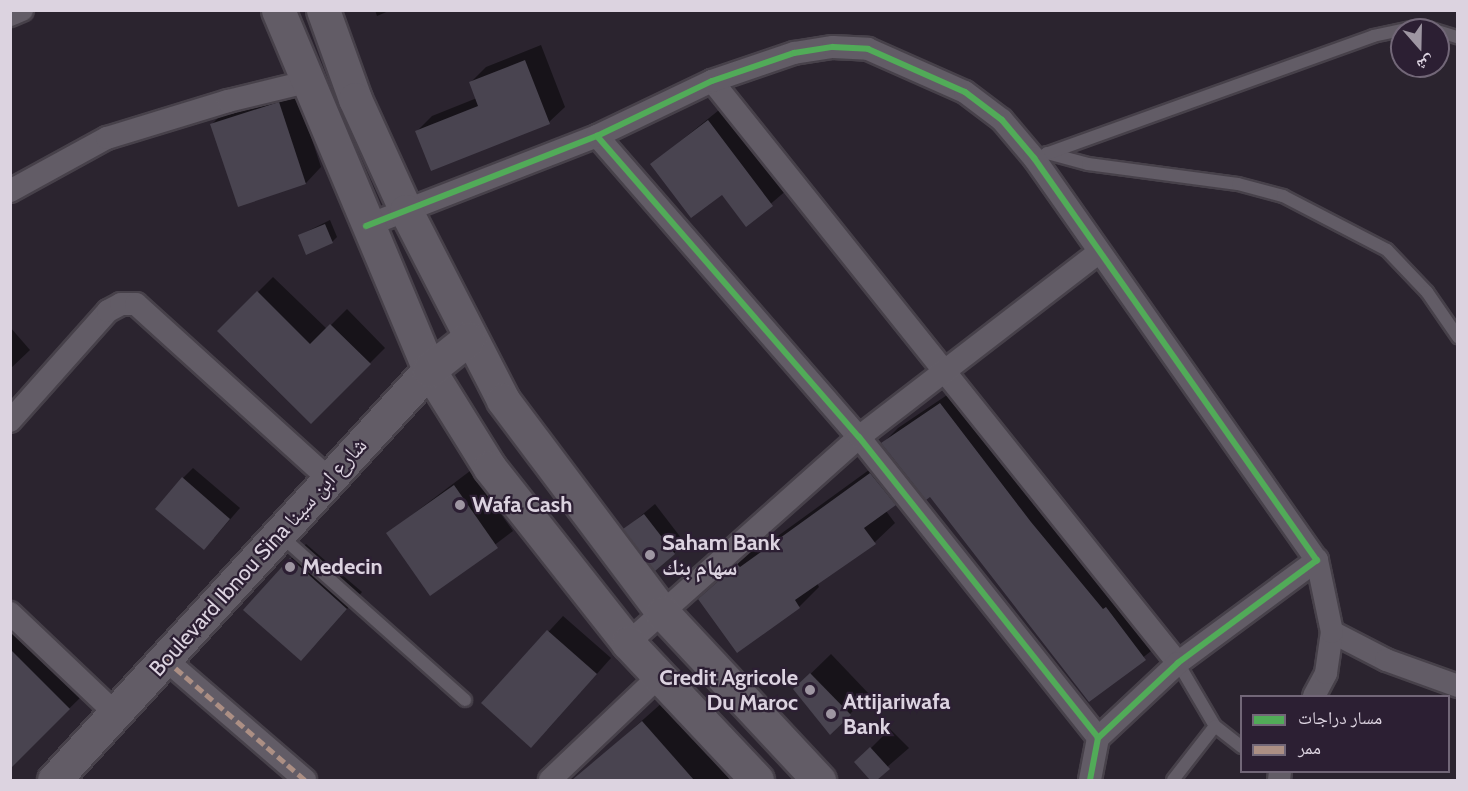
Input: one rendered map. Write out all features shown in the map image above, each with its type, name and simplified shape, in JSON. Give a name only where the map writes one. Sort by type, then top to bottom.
[{"type":"main road","points":[[278,10],[366,226],[429,370],[490,468],[628,644],[758,780]]},
{"type":"main road","points":[[323,10],[355,99],[406,211],[468,339],[503,400],[663,613],[819,780]]},
{"type":"main road","name":"Boulevard Ibnou Sina شارع ابن سينا","points":[[54,780],[429,370],[468,339]]},
{"type":"street","points":[[10,15],[22,10]]},
{"type":"street","points":[[366,226],[597,136],[712,81],[794,53],[833,47],[868,49],[965,92],[1002,120],[1041,156],[1098,253],[1317,560],[1332,632],[1326,673],[1315,695]]},
{"type":"street","points":[[712,81],[1178,663]]},
{"type":"street","points":[[10,191],[107,138],[228,101],[306,82]]},
{"type":"street","points":[[597,136],[859,437],[1098,738]]},
{"type":"street","points":[[628,644],[859,437],[947,372],[1098,253]]},
{"type":"street","points":[[10,421],[108,311],[121,304],[136,304],[329,479]]},
{"type":"street","points":[[1090,780],[1098,738],[1178,663],[1317,560]]},
{"type":"street","points":[[10,613],[116,713]]},
{"type":"street","points":[[1332,632],[1386,660],[1458,686]]},
{"type":"street","points":[[165,659],[305,780]]},
{"type":"street","points":[[550,780],[658,677]]},
{"type":"lane","points":[[1041,156],[1373,36],[1421,26],[1458,37]]},
{"type":"lane","points":[[1041,156],[1238,184],[1283,196],[1387,250],[1427,292],[1458,337]]},
{"type":"lane","points":[[279,534],[465,700]]},
{"type":"lane","points":[[1178,663],[1215,726],[1240,745]]},
{"type":"lane","points":[[1173,780],[1215,726]]},
{"type":"building","points":[[525,60],[550,124],[431,171],[415,131],[478,106],[469,82]]},
{"type":"building","points":[[279,102],[306,184],[238,207],[210,124]]},
{"type":"building","points":[[708,120],[773,206],[746,227],[722,195],[691,218],[650,164]]},
{"type":"building","points":[[325,224],[333,243],[306,255],[298,235]]},
{"type":"building","points":[[257,291],[310,344],[330,324],[371,364],[311,424],[217,331]]},
{"type":"building","points":[[940,403],[1031,522],[1103,609],[1106,607],[1146,660],[1089,702],[930,497],[926,500],[881,443]]},
{"type":"building","points":[[870,473],[896,505],[864,528],[876,544],[795,600],[800,608],[737,653],[698,599],[737,564],[740,567]]},
{"type":"building","points":[[182,477],[230,519],[204,550],[155,509]]},
{"type":"building","points":[[454,485],[498,548],[430,596],[386,533]]},
{"type":"building","points":[[644,514],[675,554],[655,571],[623,529]]},
{"type":"building","points":[[290,558],[347,609],[301,661],[243,610]]},
{"type":"building","points":[[547,630],[597,674],[531,748],[481,703]]},
{"type":"building","points":[[10,649],[70,709],[10,769]]},
{"type":"building","points":[[810,673],[851,715],[830,735],[793,689]]},
{"type":"building","points":[[642,721],[694,780],[572,780]]},
{"type":"building","points":[[870,747],[890,769],[877,780],[870,780],[854,762]]},
{"type":"marked path","points":[[165,659],[305,780]]},
{"type":"cycle path","points":[[366,226],[597,136],[712,81],[794,53],[833,47],[868,49],[965,92],[1002,120],[1034,158],[1317,560],[1178,663],[1098,738],[1090,780]]},
{"type":"cycle path","points":[[597,136],[859,437],[1098,738]]},
{"type":"place","name":"Wafa Cash","points":[[460,505]]},
{"type":"place","name":"Saham Bank سهام بنك","points":[[650,555]]},
{"type":"place","name":"Medecin","points":[[290,567]]},
{"type":"place","name":"Credit Agricole Du Maroc","points":[[810,690]]},
{"type":"place","name":"Attijariwafa Bank","points":[[831,714]]}]
